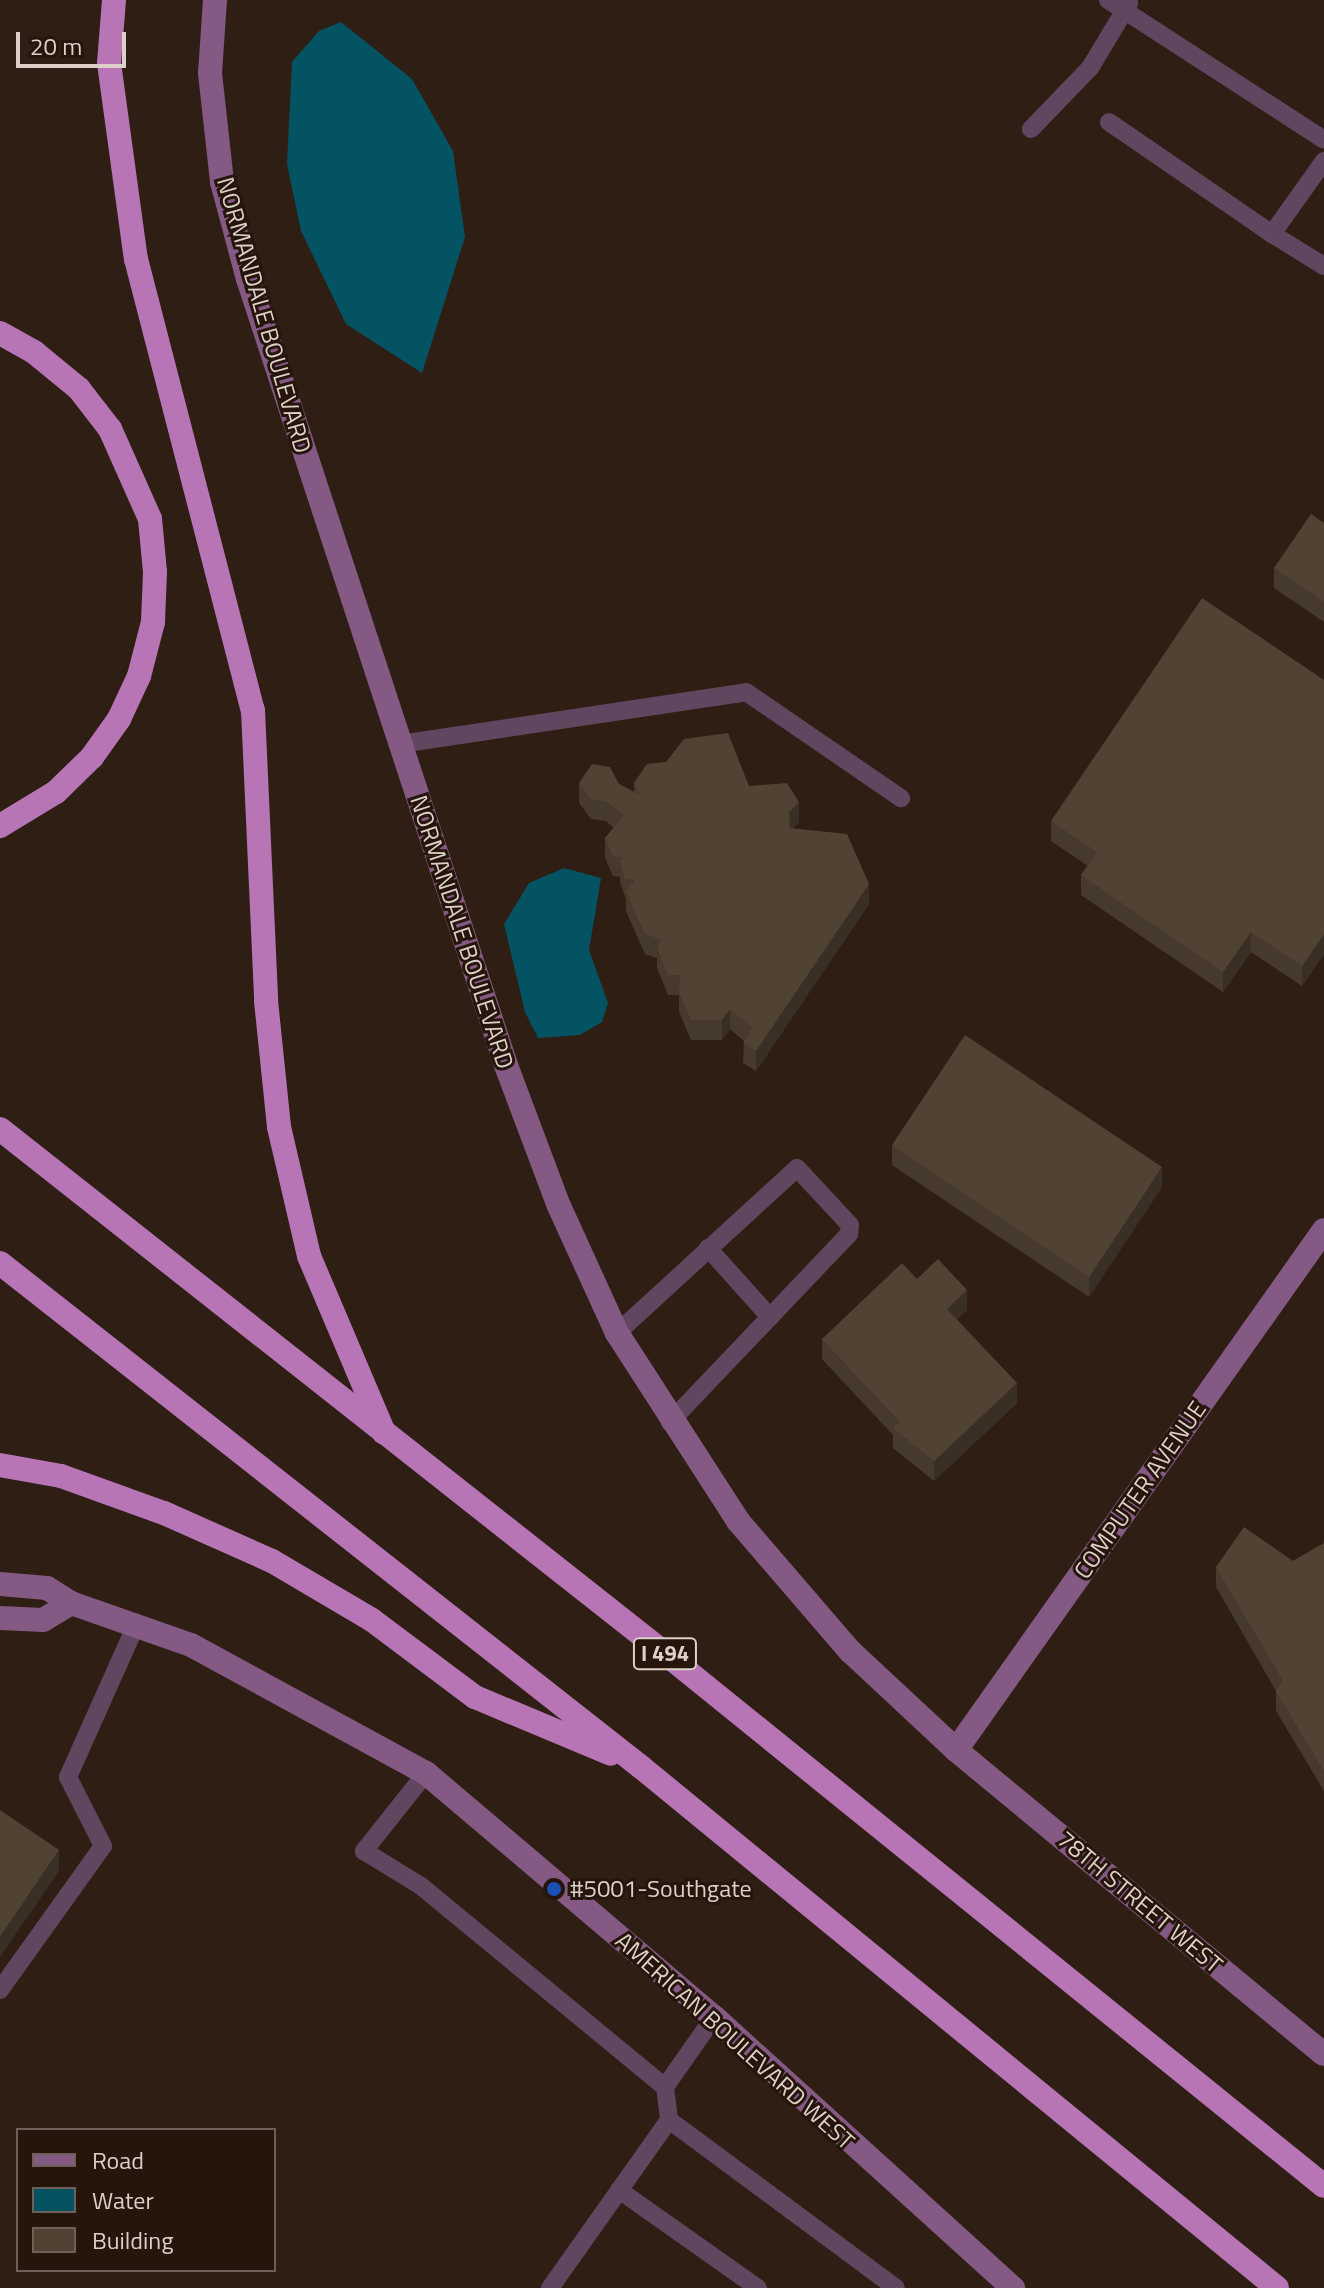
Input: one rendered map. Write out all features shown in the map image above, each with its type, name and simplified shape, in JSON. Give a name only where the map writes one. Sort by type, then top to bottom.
[{"type":"highway","points":[[114,0],[109,63],[136,259],[253,710],[266,1001],[279,1127],[309,1256],[385,1435]]},
{"type":"highway","points":[[0,333],[34,352],[79,389],[110,429],[150,519],[155,572],[153,622],[139,676],[119,719],[92,757],[56,792],[0,826]]},
{"type":"highway","name":"I 494","points":[[0,1129],[672,1659],[1324,2186]]},
{"type":"highway","points":[[0,1263],[641,1767],[1277,2288]]},
{"type":"highway","points":[[0,1465],[76,1481],[164,1513],[272,1561],[372,1620],[475,1697],[641,1767]]},
{"type":"street","name":"NORMANDALE BOULEVARD","points":[[215,0],[210,73],[222,182],[248,279],[507,1068],[559,1206],[617,1333],[670,1422],[738,1521],[829,1627],[956,1750]]},
{"type":"street","name":"COMPUTER AVENUE","points":[[956,1750],[1324,1230]]},
{"type":"street","name":"AMERICAN BOULEVARD WEST","points":[[0,1584],[47,1588],[71,1603],[191,1645],[245,1671],[426,1773],[714,2017],[1013,2288]]},
{"type":"street","points":[[0,1618],[43,1620],[71,1603]]},
{"type":"street","name":"78TH STREET WEST","points":[[956,1750],[1324,2054]]},
{"type":"lane","points":[[1031,129],[1090,68],[1121,3],[1324,140]]},
{"type":"lane","points":[[1109,122],[1324,266]]},
{"type":"lane","points":[[1272,234],[1324,161]]},
{"type":"lane","points":[[400,744],[746,692],[901,798]]},
{"type":"lane","points":[[617,1333],[797,1168],[850,1225],[849,1234],[670,1422]]},
{"type":"lane","points":[[708,1248],[770,1317]]},
{"type":"lane","points":[[0,1990],[103,1846],[68,1777],[135,1627]]},
{"type":"lane","points":[[426,1773],[364,1851],[421,1886],[665,2087]]},
{"type":"lane","points":[[550,2288],[669,2120],[665,2087],[714,2017]]},
{"type":"lane","points":[[669,2120],[896,2288]]},
{"type":"lane","points":[[619,2190],[758,2288]]},
{"type":"water","points":[[341,22],[412,79],[453,151],[465,237],[422,373],[346,324],[301,231],[287,164],[292,62],[319,31]]},
{"type":"water","points":[[564,868],[601,878],[589,950],[608,1003],[602,1022],[580,1035],[538,1038],[525,1012],[504,924],[529,883]]},
{"type":"building","points":[[1311,514],[1324,523],[1324,602],[1274,568]]},
{"type":"building","points":[[1202,598],[1324,680],[1324,934],[1302,966],[1251,932],[1223,972],[1081,875],[1097,852],[1051,821]]},
{"type":"building","points":[[728,733],[749,786],[787,783],[799,802],[789,813],[790,828],[847,834],[869,884],[756,1051],[743,1042],[753,1028],[730,1009],[722,1020],[691,1020],[679,992],[680,975],[668,975],[657,948],[662,940],[645,934],[626,891],[636,879],[625,879],[620,862],[624,857],[613,856],[605,838],[624,815],[606,801],[591,799],[579,783],[592,764],[610,767],[619,784],[640,795],[634,783],[647,764],[666,762],[684,739]]},
{"type":"building","points":[[965,1035],[1162,1167],[1089,1277],[892,1145]]},
{"type":"building","points":[[938,1259],[967,1290],[947,1309],[1017,1383],[934,1461],[893,1428],[900,1422],[822,1339],[902,1263],[917,1279]]},
{"type":"building","points":[[1244,1527],[1293,1561],[1324,1543],[1324,1771],[1276,1691],[1283,1681],[1216,1567]]},
{"type":"building","points":[[0,1810],[59,1850],[0,1937]]},
{"type":"place","name":"#5001-Southgate","points":[[554,1889]]}]
